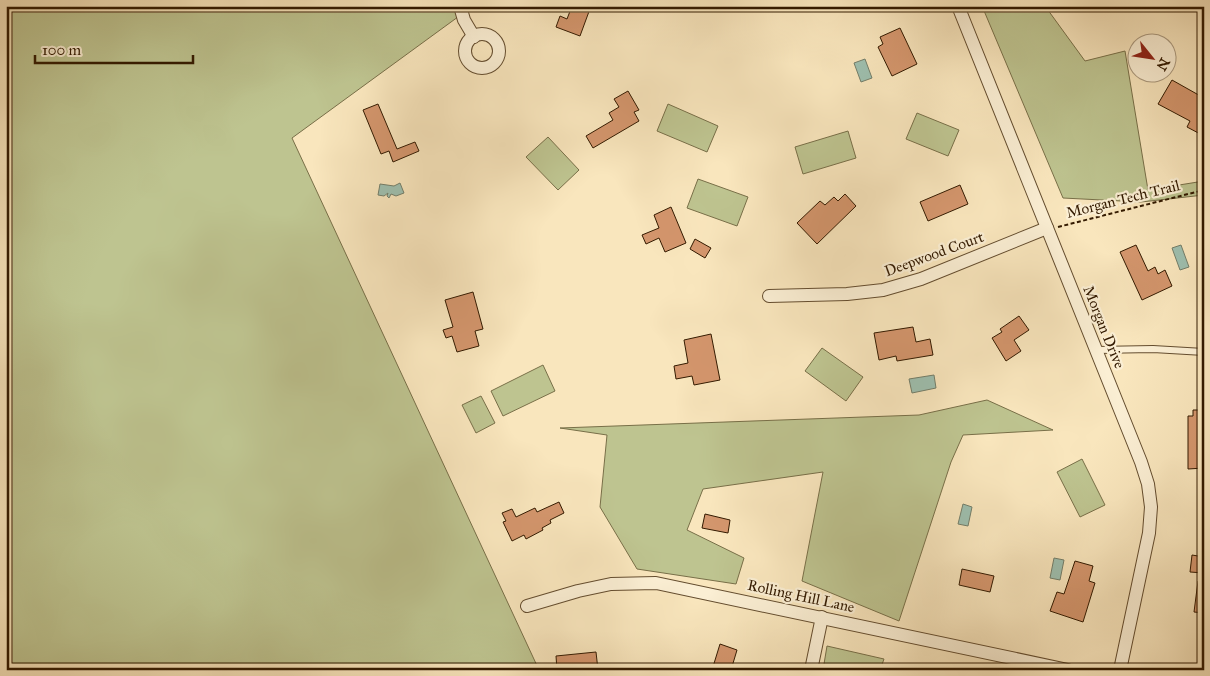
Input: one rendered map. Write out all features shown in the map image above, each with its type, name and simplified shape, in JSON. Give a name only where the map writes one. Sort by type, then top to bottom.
[{"type":"street","points":[[460,6],[464,20],[474,36]]},
{"type":"street","name":"Morgan Drive","points":[[958,6],[1141,462],[1148,484],[1151,507],[1149,533],[1144,564],[1120,670]]},
{"type":"street","name":"Deepwood Court","points":[[769,296],[847,294],[883,290],[921,279],[1047,229]]},
{"type":"street","name":"Rolling Hill Lane","points":[[527,606],[578,591],[611,584],[656,584],[822,617],[1068,670]]},
{"type":"street","points":[[811,670],[822,617]]},
{"type":"lane","points":[[1096,350],[1153,349],[1204,352]]},
{"type":"path","name":"Morgan Tech Trail","points":[[1047,229],[1204,190]]},
{"type":"green space","points":[[6,6],[460,6],[462,14],[292,138],[539,670],[6,670]]},
{"type":"green space","points":[[982,6],[1045,6],[1085,61],[1125,51],[1128,82],[1130,82],[1148,190],[1204,181],[1204,195],[1141,202],[1063,198]]},
{"type":"green space","points":[[668,104],[718,126],[707,152],[657,131]]},
{"type":"green space","points":[[917,113],[959,130],[948,156],[906,139]]},
{"type":"green space","points":[[848,131],[856,158],[803,174],[795,147]]},
{"type":"green space","points":[[548,137],[579,170],[558,190],[526,157]]},
{"type":"green space","points":[[698,179],[748,197],[737,226],[687,208]]},
{"type":"green space","points":[[822,348],[863,377],[846,401],[805,371]]},
{"type":"green space","points":[[543,365],[555,391],[503,416],[491,391]]},
{"type":"green space","points":[[481,396],[495,423],[476,433],[462,405]]},
{"type":"green space","points":[[987,400],[1053,430],[963,435],[951,462],[899,621],[802,581],[823,472],[703,489],[687,530],[744,558],[736,584],[637,569],[600,507],[607,435],[560,428],[919,415]]},
{"type":"green space","points":[[1082,459],[1105,505],[1080,517],[1057,472]]},
{"type":"green space","points":[[827,646],[884,659],[880,670],[823,670]]},
{"type":"shaded area","points":[[865,59],[872,78],[861,82],[854,63]]},
{"type":"shaded area","points":[[400,183],[404,193],[396,196],[391,194],[389,198],[387,196],[388,193],[384,196],[378,195],[380,184],[394,186]]},
{"type":"shaded area","points":[[1181,245],[1189,267],[1180,270],[1172,248]]},
{"type":"shaded area","points":[[934,375],[936,388],[912,393],[909,379]]},
{"type":"shaded area","points":[[963,504],[972,507],[968,526],[958,524]]},
{"type":"shaded area","points":[[1054,558],[1064,560],[1060,580],[1050,578]]},
{"type":"building","points":[[572,6],[591,6],[580,36],[556,27],[560,16],[567,19]]},
{"type":"building","points":[[900,28],[917,64],[892,76],[878,47],[883,44],[880,37]]},
{"type":"building","points":[[1171,82],[1176,82],[1204,98],[1204,136],[1187,127],[1190,121],[1158,104]]},
{"type":"building","points":[[628,91],[639,110],[634,112],[639,121],[593,148],[586,136],[613,120],[609,113],[619,107],[614,99]]},
{"type":"building","points":[[378,104],[397,149],[415,142],[419,151],[393,162],[389,151],[381,154],[363,110]]},
{"type":"building","points":[[960,185],[968,204],[928,221],[920,202]]},
{"type":"building","points":[[845,194],[856,206],[817,244],[797,223],[820,201],[825,205],[834,197],[838,201]]},
{"type":"building","points":[[671,207],[686,243],[665,252],[659,238],[646,244],[642,235],[659,228],[654,215]]},
{"type":"building","points":[[695,239],[711,248],[705,258],[690,249]]},
{"type":"building","points":[[1136,245],[1148,271],[1155,267],[1158,274],[1165,270],[1172,286],[1142,300],[1120,252]]},
{"type":"building","points":[[473,292],[483,329],[475,331],[479,346],[457,352],[452,336],[446,338],[443,330],[453,327],[445,300]]},
{"type":"building","points":[[1019,316],[1029,330],[1014,340],[1021,351],[1006,361],[992,338],[1002,332],[1000,329]]},
{"type":"building","points":[[913,327],[916,342],[930,339],[933,355],[897,361],[896,356],[879,360],[874,333]]},
{"type":"building","points":[[711,334],[720,380],[694,385],[692,376],[676,379],[674,366],[688,363],[684,340]]},
{"type":"building","points":[[1193,410],[1204,410],[1204,468],[1188,469],[1188,416],[1193,416]]},
{"type":"building","points":[[559,502],[564,513],[550,520],[551,523],[542,528],[543,530],[526,539],[524,535],[512,541],[503,522],[506,521],[502,513],[512,509],[516,517],[535,508],[537,512]]},
{"type":"building","points":[[705,514],[730,520],[728,533],[702,528]]},
{"type":"building","points":[[1192,555],[1204,557],[1204,573],[1190,572]]},
{"type":"building","points":[[1075,561],[1093,566],[1089,581],[1095,583],[1083,622],[1050,611],[1057,592],[1064,594]]},
{"type":"building","points":[[962,569],[994,576],[990,592],[959,585]]},
{"type":"building","points":[[1198,581],[1204,581],[1204,613],[1194,612]]},
{"type":"building","points":[[720,644],[737,650],[731,670],[712,670]]},
{"type":"building","points":[[596,652],[598,670],[557,670],[556,656]]}]
